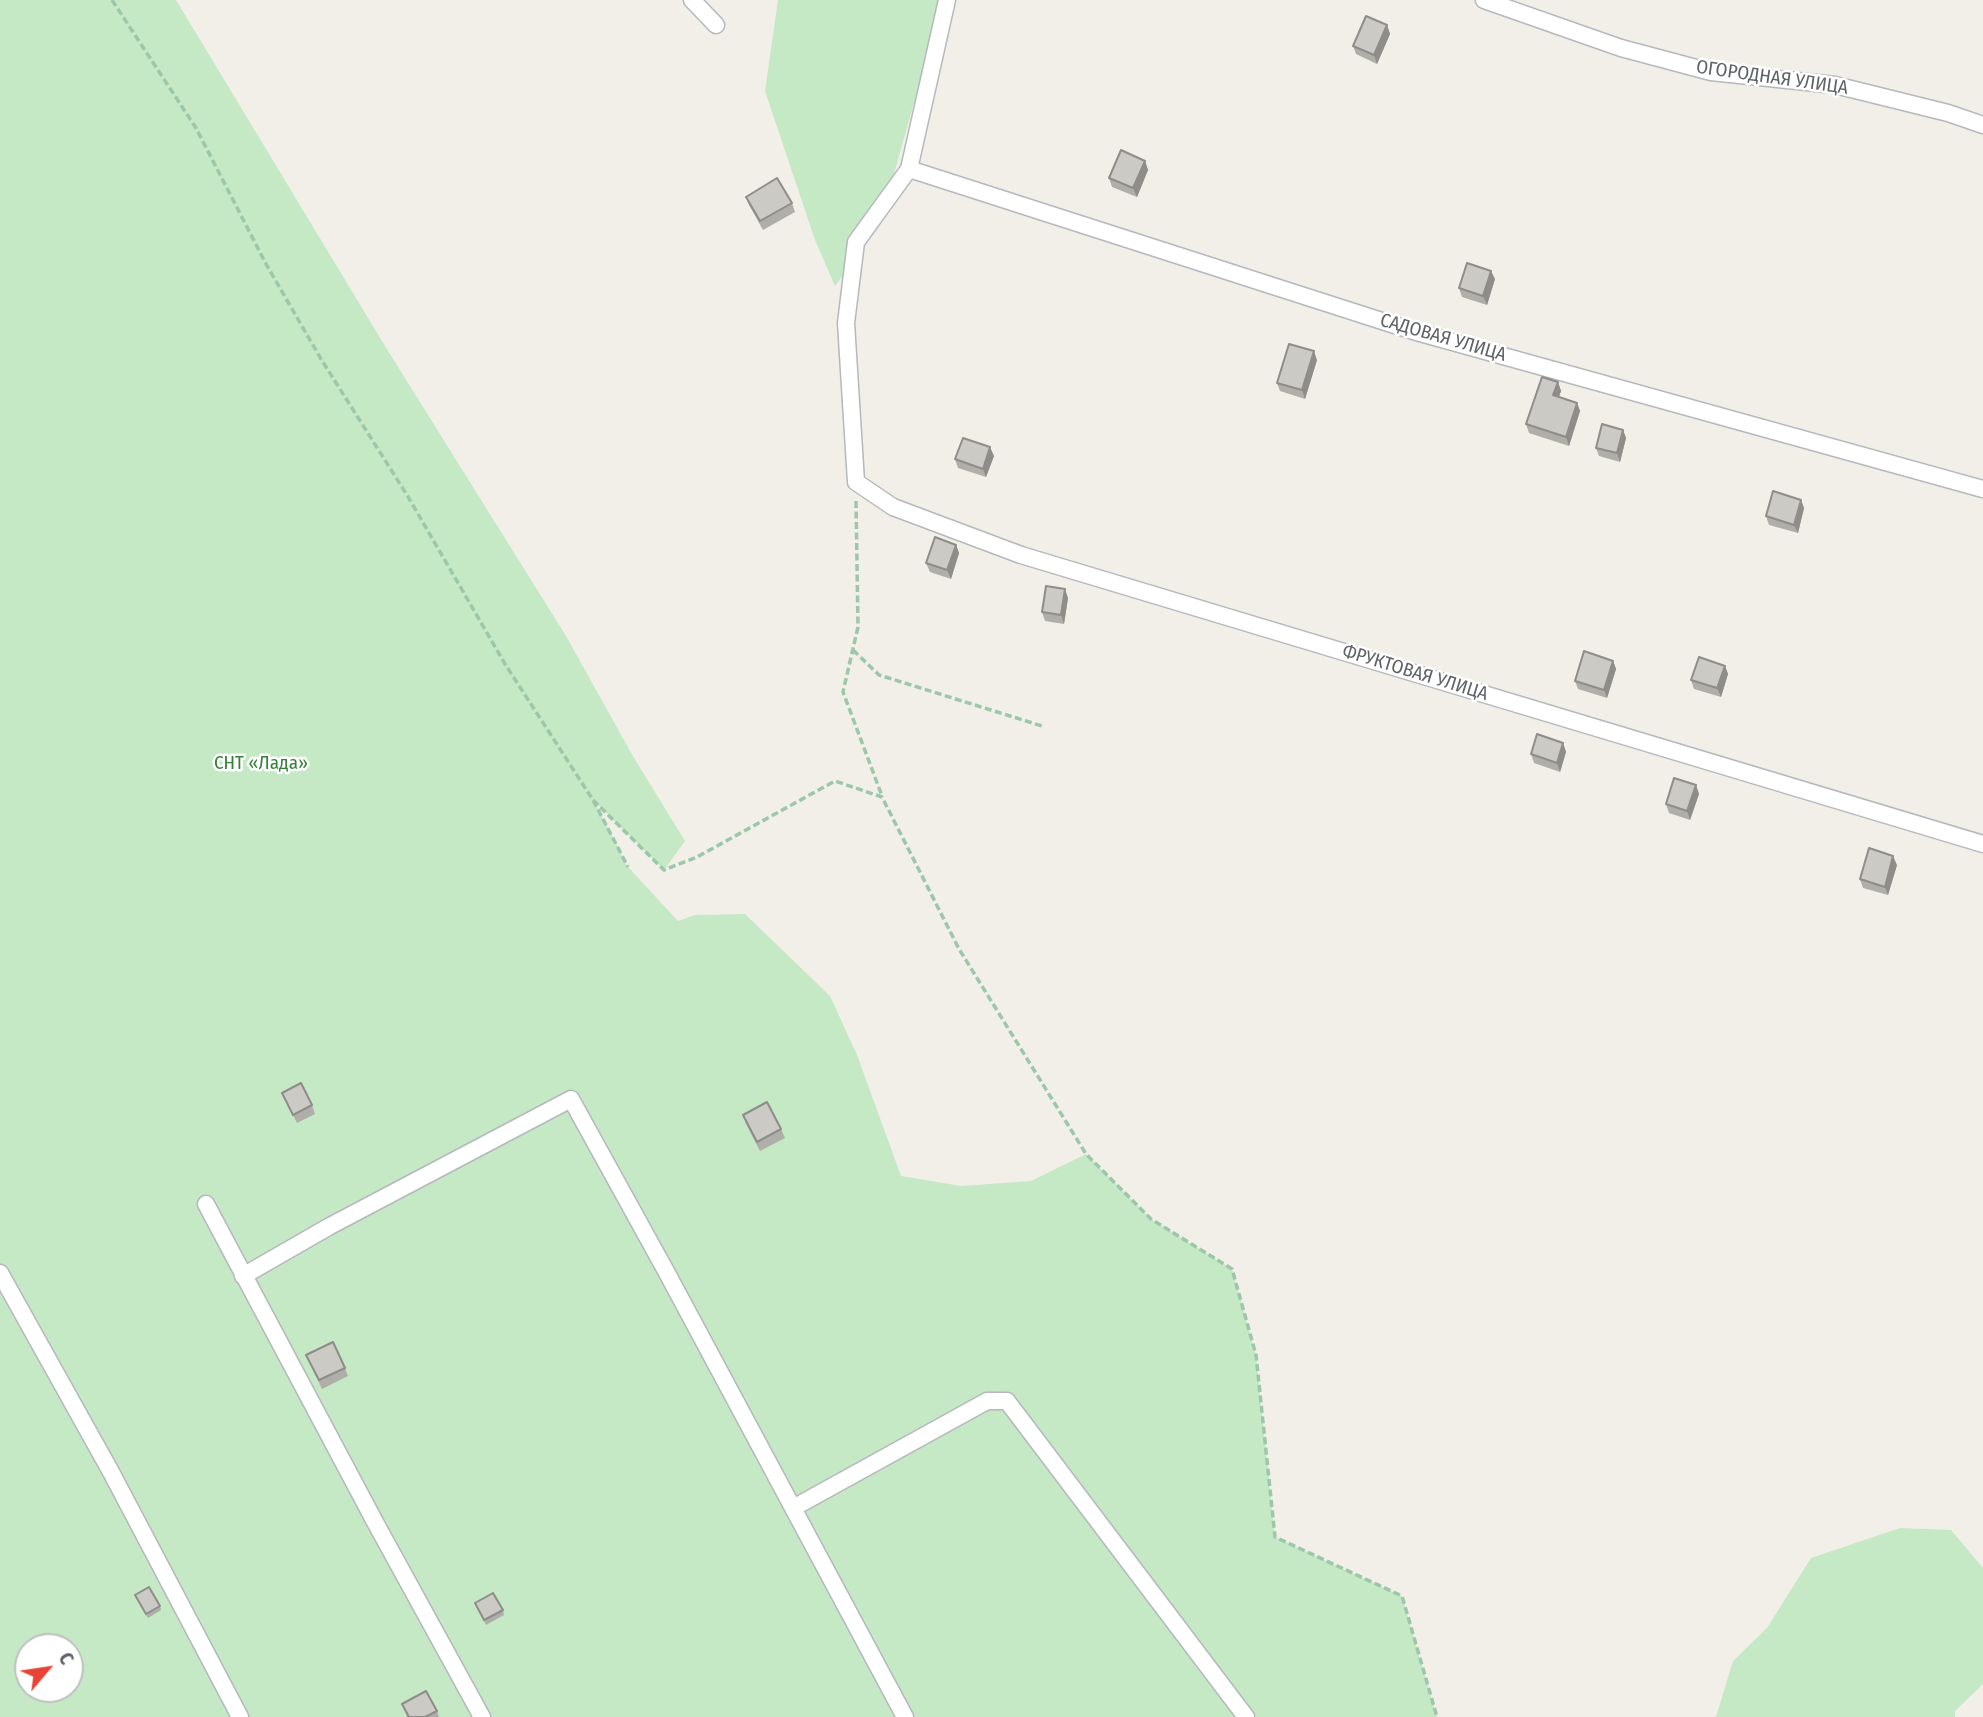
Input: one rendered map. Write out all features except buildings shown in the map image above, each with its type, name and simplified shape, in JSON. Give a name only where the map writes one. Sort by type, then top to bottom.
[{"type":"street","points":[[692,0],[716,25]]},
{"type":"street","points":[[856,482],[846,323],[856,242],[909,169],[947,0]]},
{"type":"street","name":"ОГОРОДНАЯ УЛИЦА","points":[[1484,0],[1621,48],[1711,72],[1835,85],[1948,113],[1983,125]]},
{"type":"street","name":"САДОВАЯ УЛИЦА","points":[[909,169],[1413,331],[1983,489]]},
{"type":"street","name":"ФРУКТОВАЯ УЛИЦА","points":[[856,482],[892,508],[1021,555],[1983,844]]},
{"type":"street","points":[[243,1276],[342,1220],[571,1099],[905,1717]]},
{"type":"street","points":[[206,1205],[482,1717]]},
{"type":"street","points":[[0,1273],[111,1472],[240,1717]]},
{"type":"street","points":[[793,1508],[986,1401],[1007,1401],[1246,1717]]},
{"type":"path","points":[[112,0],[196,128],[266,264],[321,359],[407,495],[505,664],[593,800],[628,867]]},
{"type":"path","points":[[856,482],[858,627],[843,692],[882,797],[959,949],[1086,1154],[1151,1219],[1232,1269],[1256,1355],[1275,1537],[1402,1596],[1437,1717]]},
{"type":"path","points":[[853,650],[879,675],[1042,726]]},
{"type":"path","points":[[593,800],[664,870],[697,857],[835,781],[882,797]]},
{"type":"green space","name":"СНТ «Лада»","points":[[0,0],[176,0],[385,346],[566,636],[634,758],[685,841],[664,870],[595,802],[628,867],[678,921],[695,915],[745,914],[830,996],[857,1055],[901,1176],[961,1186],[1031,1181],[1086,1154],[1151,1219],[1232,1269],[1256,1355],[1275,1537],[1402,1596],[1437,1717],[0,1717]]},
{"type":"green space","points":[[778,0],[943,0],[879,227],[835,286],[815,240],[765,91]]},
{"type":"green space","points":[[1900,1528],[1951,1530],[1983,1568],[1983,1684],[1955,1711],[1955,1717],[1716,1717],[1733,1661],[1767,1628],[1811,1558]]}]
